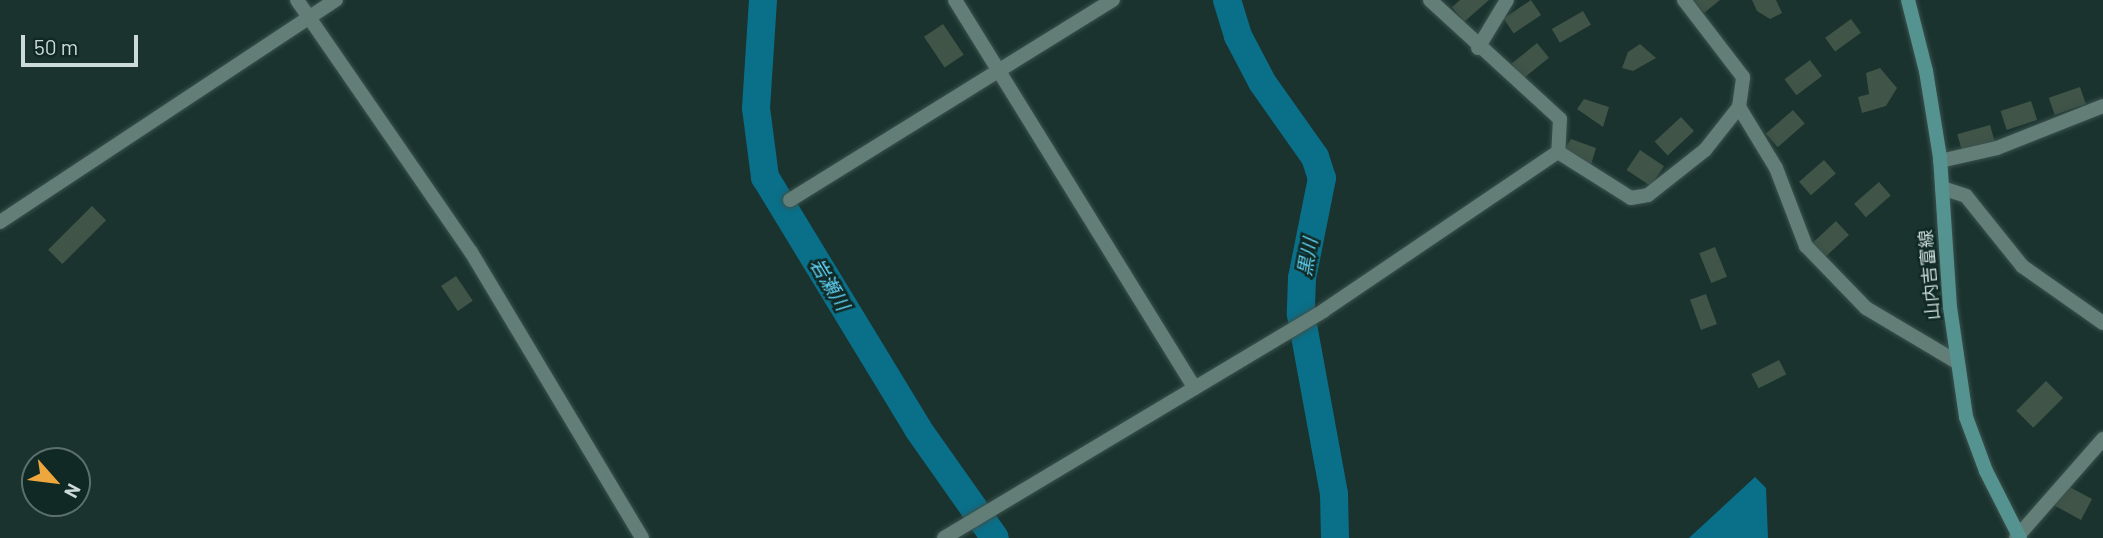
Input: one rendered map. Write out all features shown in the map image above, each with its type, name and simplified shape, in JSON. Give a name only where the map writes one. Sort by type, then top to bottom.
[{"type":"main road","name":"山内吉富線","points":[[1908,0],[1926,71],[1940,161],[1957,362],[1966,417],[1986,471],[2018,537]]},
{"type":"street","points":[[297,0],[306,19],[471,252],[642,538]]},
{"type":"street","points":[[0,222],[336,0]]},
{"type":"street","points":[[955,0],[1195,388]]},
{"type":"street","points":[[790,200],[1113,0]]},
{"type":"street","points":[[1430,0],[1478,48],[1560,118],[1558,152]]},
{"type":"street","points":[[1478,48],[1507,0]]},
{"type":"street","points":[[1558,152],[1632,198],[1648,195],[1705,149],[1740,107],[1743,77],[1684,0]]},
{"type":"street","points":[[1940,161],[1997,148],[2103,106]]},
{"type":"street","points":[[1740,107],[1776,168],[1805,246],[1866,308],[1957,362]]},
{"type":"street","points":[[944,538],[1323,311],[1558,152]]},
{"type":"street","points":[[1942,188],[1966,196],[2022,267],[2103,323]]},
{"type":"street","points":[[2018,537],[2103,439]]},
{"type":"water","points":[[1755,477],[1766,488],[1768,538],[1689,538]]},
{"type":"building","points":[[1460,0],[1489,0],[1464,22],[1452,7]]},
{"type":"building","points":[[1531,0],[1541,15],[1514,33],[1504,18]]},
{"type":"building","points":[[1693,0],[1720,0],[1704,13]]},
{"type":"building","points":[[1752,0],[1776,0],[1782,13],[1770,19],[1757,11]]},
{"type":"building","points":[[1583,11],[1591,25],[1560,43],[1552,29]]},
{"type":"building","points":[[1851,19],[1861,33],[1835,52],[1825,38]]},
{"type":"building","points":[[943,24],[964,55],[945,68],[924,37]]},
{"type":"building","points":[[1537,43],[1549,58],[1523,79],[1511,64]]},
{"type":"building","points":[[1640,44],[1656,58],[1633,71],[1622,68],[1628,52]]},
{"type":"building","points":[[1810,60],[1822,76],[1796,95],[1784,79]]},
{"type":"building","points":[[1880,68],[1897,88],[1886,106],[1862,113],[1858,97],[1869,94],[1866,73]]},
{"type":"building","points":[[2080,87],[2086,104],[2055,115],[2049,98]]},
{"type":"building","points":[[1584,99],[1609,107],[1603,127],[1577,109]]},
{"type":"building","points":[[2031,101],[2037,120],[2007,130],[2001,111]]},
{"type":"building","points":[[1793,110],[1805,124],[1778,147],[1766,134]]},
{"type":"building","points":[[1681,117],[1694,131],[1668,155],[1655,142]]},
{"type":"building","points":[[1990,125],[1995,142],[1962,152],[1957,134]]},
{"type":"building","points":[[1571,139],[1596,148],[1590,168],[1564,150]]},
{"type":"building","points":[[1640,150],[1664,166],[1651,186],[1627,170]]},
{"type":"building","points":[[1824,160],[1836,174],[1811,195],[1799,182]]},
{"type":"building","points":[[1879,182],[1891,196],[1866,217],[1854,204]]},
{"type":"building","points":[[92,206],[106,220],[62,264],[48,250]]},
{"type":"building","points":[[1836,221],[1849,235],[1825,257],[1812,244]]},
{"type":"building","points":[[1715,247],[1727,277],[1711,283],[1699,253]]},
{"type":"building","points":[[456,276],[473,301],[458,311],[441,286]]},
{"type":"building","points":[[1706,294],[1717,324],[1701,330],[1690,300]]},
{"type":"building","points":[[1779,360],[1786,374],[1759,388],[1751,374]]},
{"type":"building","points":[[2046,381],[2063,398],[2033,428],[2016,411]]},
{"type":"building","points":[[2068,486],[2092,499],[2081,520],[2050,503]]},
{"type":"waterway","name":"岩瀬川","points":[[763,0],[756,108],[765,177],[918,429],[995,538]]},
{"type":"waterway","name":"黒川","points":[[1227,0],[1238,36],[1262,82],[1315,157],[1322,178],[1302,278],[1301,314],[1334,494],[1335,538]]}]
